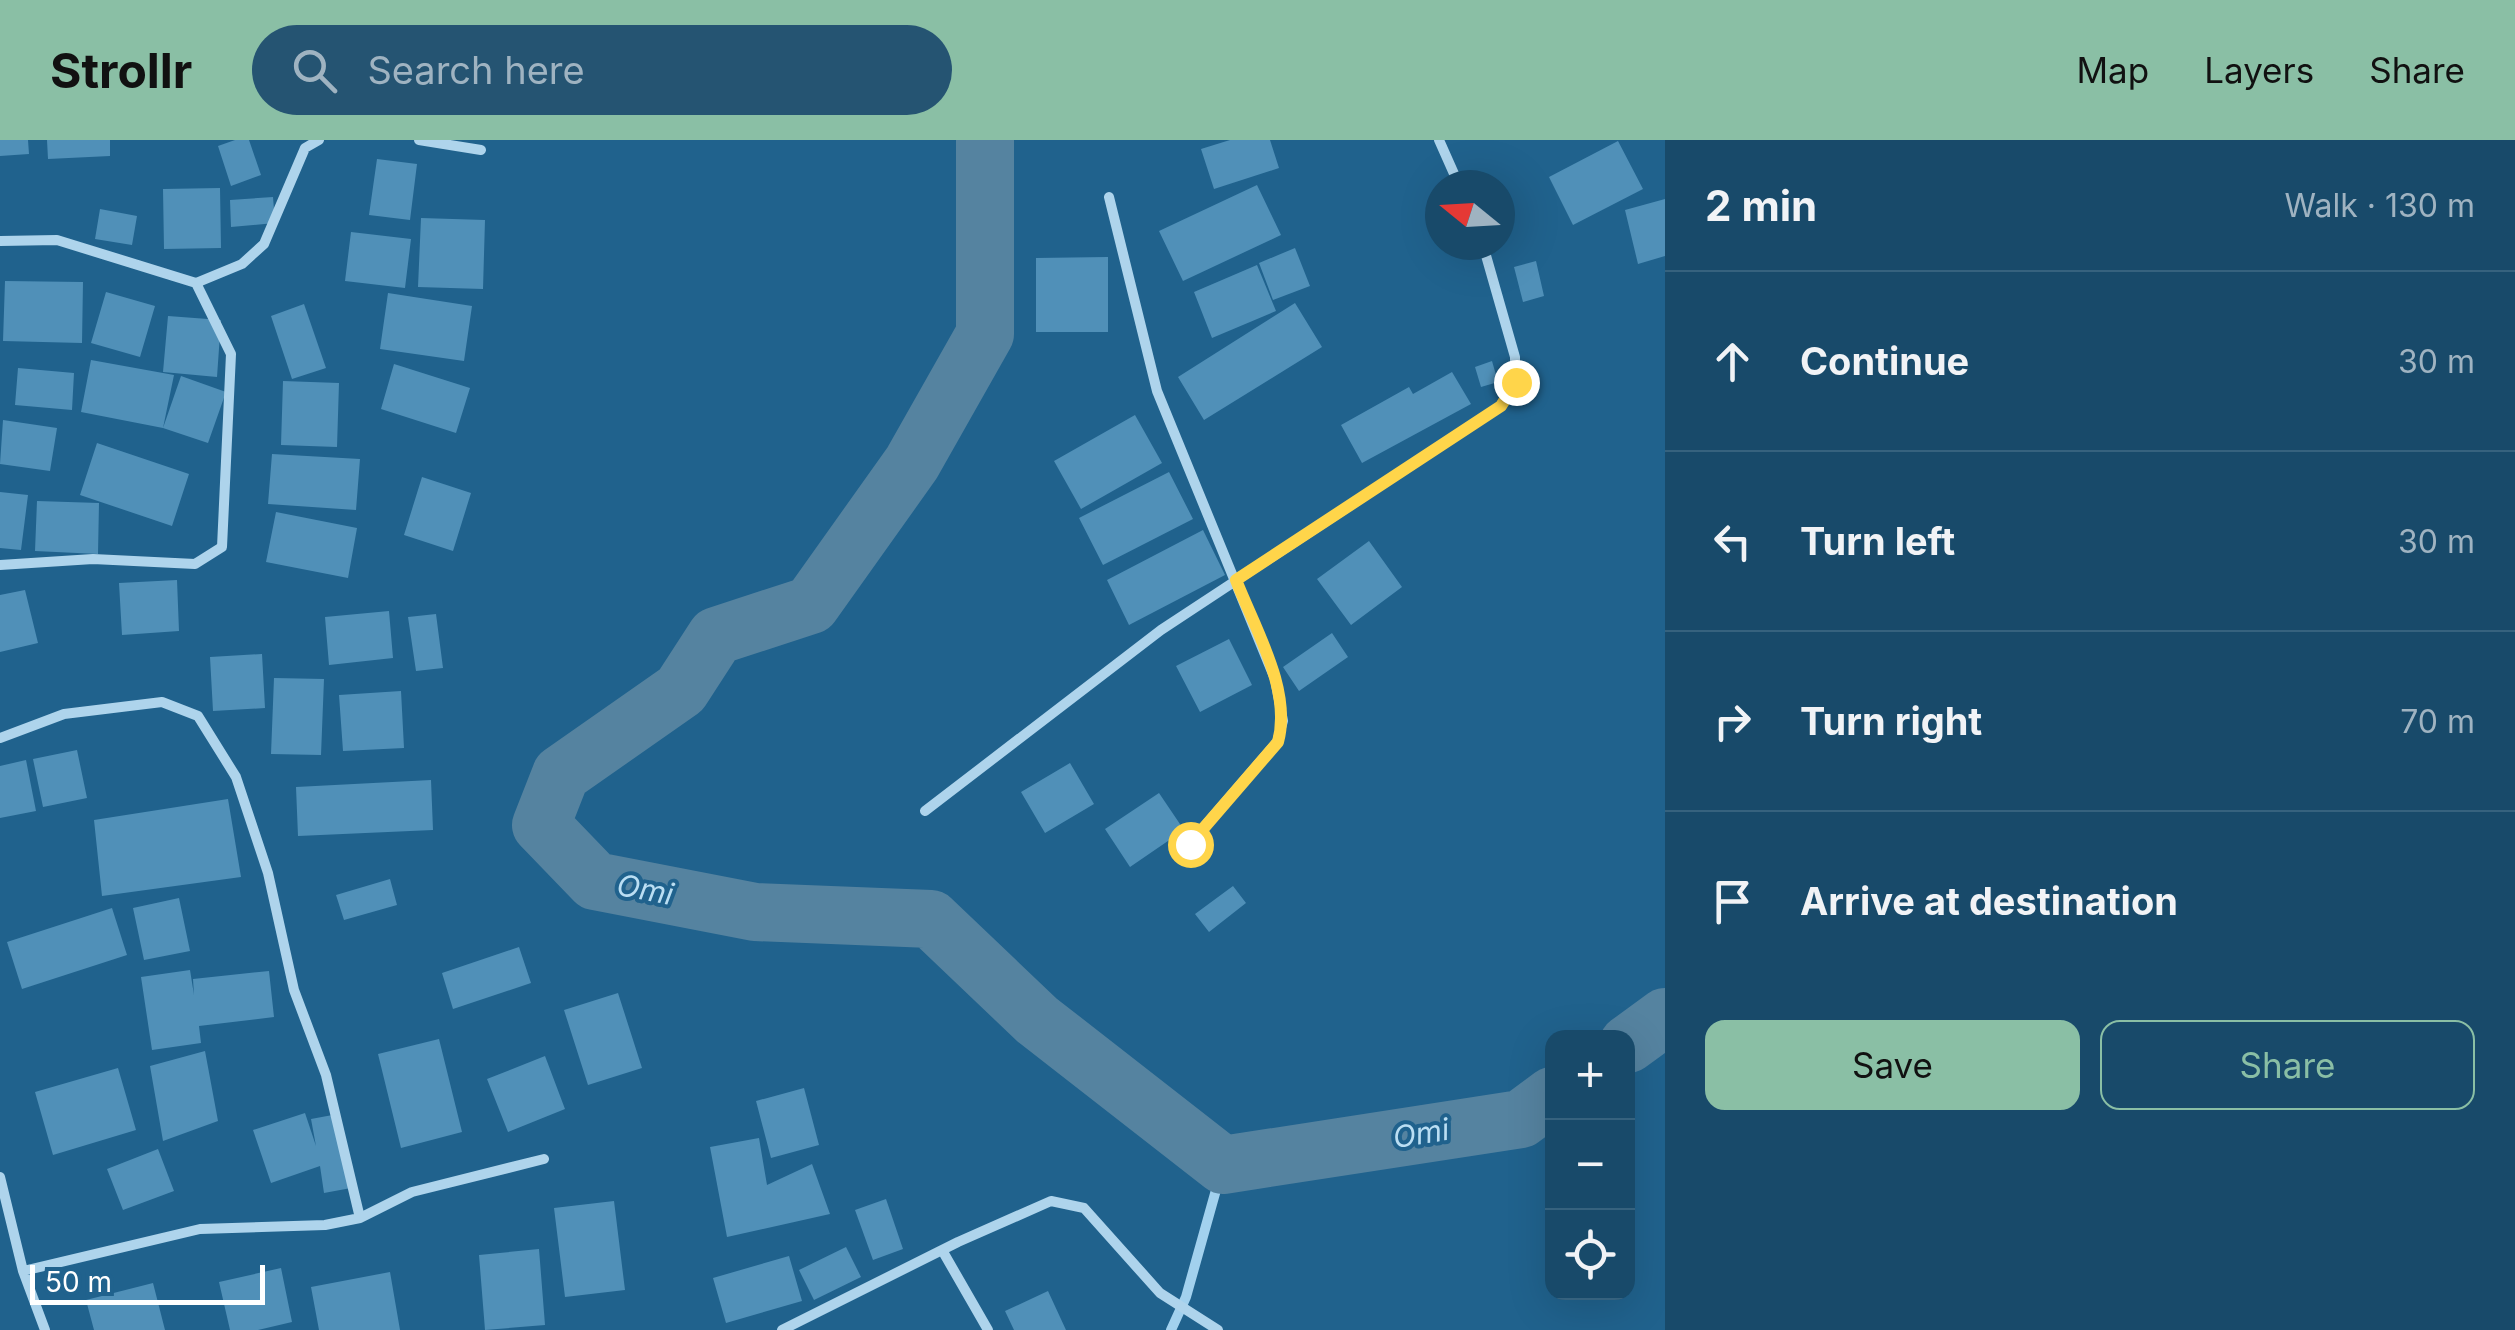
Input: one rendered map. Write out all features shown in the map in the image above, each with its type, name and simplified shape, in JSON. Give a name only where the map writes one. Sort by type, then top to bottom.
[{"type":"street","points":[[0,241],[57,240],[196,283],[242,264],[264,244],[305,148],[319,140]]},
{"type":"street","points":[[419,140],[482,150]]},
{"type":"street","points":[[1439,140],[1452,170]]},
{"type":"street","points":[[1108,197],[1156,391],[1236,580],[1274,679],[1283,721],[1278,742],[1190,844]]},
{"type":"street","points":[[925,811],[1161,630],[1501,406],[1516,382],[1515,357],[1487,260]]},
{"type":"street","points":[[0,564],[93,559],[195,564],[222,547],[231,354],[196,283]]},
{"type":"street","points":[[0,738],[64,714],[162,702],[198,716],[236,777],[268,873],[294,990],[326,1075],[360,1218]]},
{"type":"street","points":[[24,1271],[200,1229],[325,1226],[360,1218],[412,1192],[544,1159]]},
{"type":"street","points":[[0,1177],[24,1271],[45,1330]]},
{"type":"street","points":[[782,1330],[1051,1200],[1084,1208],[1160,1293],[1218,1330]]},
{"type":"street","points":[[942,1250],[988,1330]]},
{"type":"building","points":[[0,140],[28,140],[29,154],[0,156]]},
{"type":"building","points":[[47,140],[110,140],[110,156],[48,159]]},
{"type":"building","points":[[249,140],[261,175],[231,186],[218,146]]},
{"type":"building","points":[[1230,140],[1270,140],[1279,168],[1214,189],[1201,149]]},
{"type":"building","points":[[1618,141],[1643,189],[1573,225],[1549,177]]},
{"type":"building","points":[[377,159],[417,164],[410,220],[369,215]]},
{"type":"building","points":[[1257,185],[1281,235],[1183,281],[1159,231]]},
{"type":"building","points":[[220,188],[221,248],[164,249],[163,189]]},
{"type":"building","points":[[273,197],[275,223],[231,227],[230,200]]},
{"type":"building","points":[[1665,199],[1665,256],[1638,264],[1625,210]]},
{"type":"building","points":[[100,209],[137,216],[132,245],[95,239]]},
{"type":"building","points":[[421,218],[485,220],[483,289],[418,287]]},
{"type":"building","points":[[351,232],[411,239],[405,288],[345,281]]},
{"type":"building","points":[[1295,248],[1310,286],[1273,300],[1259,263]]},
{"type":"building","points":[[1108,257],[1108,332],[1036,332],[1036,258]]},
{"type":"building","points":[[1536,261],[1544,296],[1523,302],[1514,267]]},
{"type":"building","points":[[1257,265],[1276,311],[1212,338],[1194,292]]},
{"type":"building","points":[[5,281],[83,282],[82,343],[3,341]]},
{"type":"building","points":[[106,292],[155,306],[140,357],[91,343]]},
{"type":"building","points":[[388,293],[472,306],[464,361],[380,349]]},
{"type":"building","points":[[1295,303],[1322,347],[1204,420],[1178,377]]},
{"type":"building","points":[[304,304],[326,368],[292,379],[271,316]]},
{"type":"building","points":[[168,316],[221,320],[217,377],[163,372]]},
{"type":"building","points":[[91,360],[174,375],[163,428],[81,412]]},
{"type":"building","points":[[1492,361],[1498,382],[1481,387],[1475,367]]},
{"type":"building","points":[[394,364],[470,388],[456,433],[381,409]]},
{"type":"building","points":[[18,368],[74,373],[72,410],[15,405]]},
{"type":"building","points":[[1452,372],[1471,404],[1362,463],[1341,425],[1409,387],[1413,394]]},
{"type":"building","points":[[181,376],[226,392],[208,443],[163,428]]},
{"type":"building","points":[[283,381],[339,383],[337,447],[281,445]]},
{"type":"building","points":[[1135,415],[1162,463],[1081,509],[1054,461]]},
{"type":"building","points":[[3,420],[57,428],[50,471],[0,464]]},
{"type":"building","points":[[97,443],[189,474],[172,526],[80,495]]},
{"type":"building","points":[[272,454],[360,459],[356,510],[268,504]]},
{"type":"building","points":[[1169,472],[1193,519],[1103,565],[1079,518]]},
{"type":"building","points":[[422,477],[471,493],[453,551],[404,535]]},
{"type":"building","points":[[0,492],[28,495],[21,550],[0,548]]},
{"type":"building","points":[[37,501],[99,503],[98,554],[35,551]]},
{"type":"building","points":[[276,512],[357,528],[348,578],[266,562]]},
{"type":"building","points":[[1203,530],[1225,575],[1129,625],[1107,580]]},
{"type":"building","points":[[1369,541],[1402,587],[1351,625],[1317,579]]},
{"type":"building","points":[[177,580],[179,631],[122,635],[119,583]]},
{"type":"building","points":[[25,590],[38,643],[0,652],[0,595]]},
{"type":"building","points":[[389,611],[393,658],[329,665],[325,617]]},
{"type":"building","points":[[436,614],[443,668],[416,671],[408,617]]},
{"type":"building","points":[[1332,633],[1348,657],[1299,691],[1283,667]]},
{"type":"building","points":[[1229,639],[1252,685],[1200,712],[1176,666]]},
{"type":"building","points":[[262,654],[265,708],[213,711],[210,657]]},
{"type":"building","points":[[274,678],[324,679],[321,755],[271,754]]},
{"type":"building","points":[[401,691],[404,748],[343,751],[339,695]]},
{"type":"building","points":[[77,750],[87,798],[43,807],[33,759]]},
{"type":"building","points":[[26,760],[36,811],[0,818],[0,766]]},
{"type":"building","points":[[1070,763],[1094,804],[1045,833],[1021,792]]},
{"type":"building","points":[[431,780],[433,830],[298,836],[296,787]]},
{"type":"building","points":[[1159,793],[1184,830],[1130,867],[1105,829]]},
{"type":"building","points":[[228,799],[241,877],[102,896],[94,820]]},
{"type":"building","points":[[390,879],[397,905],[344,920],[336,895]]},
{"type":"building","points":[[1233,886],[1246,903],[1209,932],[1195,914]]},
{"type":"building","points":[[179,898],[190,951],[144,960],[133,908]]},
{"type":"building","points":[[112,908],[127,955],[22,989],[7,942]]},
{"type":"building","points":[[519,947],[531,983],[453,1009],[442,973]]},
{"type":"building","points":[[190,970],[194,995],[193,979],[269,971],[274,1017],[199,1026],[201,1043],[152,1050],[141,977]]},
{"type":"building","points":[[618,993],[642,1068],[588,1085],[564,1010]]},
{"type":"building","points":[[439,1039],[462,1132],[401,1148],[378,1054]]},
{"type":"building","points":[[205,1051],[218,1121],[163,1141],[150,1066]]},
{"type":"building","points":[[545,1056],[565,1109],[508,1132],[487,1079]]},
{"type":"building","points":[[118,1068],[136,1130],[53,1155],[35,1092]]},
{"type":"building","points":[[804,1088],[819,1145],[771,1158],[756,1101]]},
{"type":"building","points":[[305,1113],[316,1146],[311,1119],[338,1114],[351,1188],[324,1193],[320,1166],[271,1183],[253,1130]]},
{"type":"building","points":[[759,1138],[767,1185],[812,1164],[830,1214],[727,1237],[710,1147]]},
{"type":"building","points":[[158,1149],[174,1191],[123,1210],[107,1169]]},
{"type":"building","points":[[886,1199],[903,1249],[873,1260],[855,1210]]},
{"type":"building","points":[[614,1201],[625,1290],[565,1297],[554,1208]]},
{"type":"building","points":[[846,1247],[861,1277],[814,1300],[799,1270]]},
{"type":"building","points":[[539,1249],[545,1325],[485,1330],[479,1255]]},
{"type":"building","points":[[789,1256],[802,1301],[726,1323],[713,1278]]},
{"type":"building","points":[[281,1268],[292,1322],[258,1330],[230,1330],[219,1282]]},
{"type":"building","points":[[390,1272],[400,1330],[319,1330],[311,1287]]},
{"type":"building","points":[[153,1283],[165,1330],[94,1330],[86,1300]]},
{"type":"building","points":[[1048,1291],[1066,1330],[1014,1330],[1005,1311]]},
{"type":"waterway","name":"Omi","points":[[985,140],[985,334],[912,463],[811,605],[716,636],[681,690],[561,774],[541,825],[595,881],[755,912],[931,919],[1037,1020],[1223,1165],[1521,1119],[1545,1101]]},
{"type":"waterway","name":"Omi","points":[[1635,1039],[1665,1017]]},
{"type":"waterway","points":[[1171,1330],[1186,1297],[1223,1165]]},
{"type":"route","points":[[1190,844],[1278,742],[1283,721],[1274,679],[1236,580],[1501,406],[1516,382]]}]
